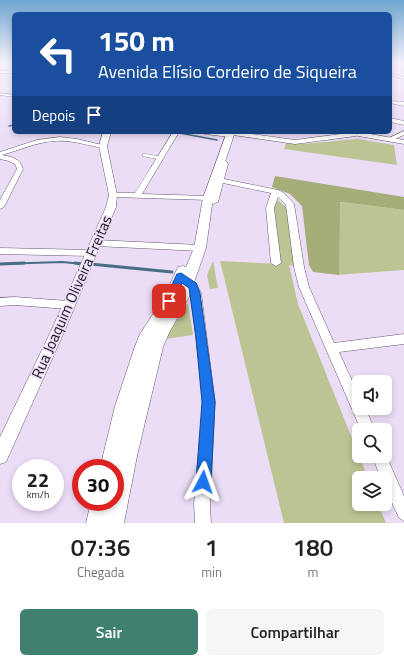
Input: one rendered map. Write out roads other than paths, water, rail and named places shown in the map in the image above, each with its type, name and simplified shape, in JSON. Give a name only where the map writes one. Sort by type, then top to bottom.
[{"type":"main road","points":[[112,459],[124,406],[140,355],[146,339],[184,279],[196,247],[206,200],[228,134]]},
{"type":"main road","points":[[206,200],[205,181],[228,134]]},
{"type":"main road","points":[[112,523],[127,456],[155,347],[162,330],[182,297],[184,279]]},
{"type":"main road","points":[[97,523],[100,511]]},
{"type":"street","points":[[0,94],[12,96]]},
{"type":"street","points":[[392,102],[404,104]]},
{"type":"street","points":[[392,120],[404,123]]},
{"type":"street","points":[[390,139],[404,133]]},
{"type":"street","name":"Rua Joaquim Oliveira Freitas","points":[[0,456],[58,330],[111,208],[112,194],[103,146],[106,134]]},
{"type":"street","points":[[138,195],[175,134]]},
{"type":"street","points":[[235,134],[295,142],[340,134]]},
{"type":"street","points":[[356,134],[404,142]]},
{"type":"street","points":[[0,156],[32,143],[56,139],[103,146]]},
{"type":"street","points":[[0,156],[18,163],[20,169],[0,207]]},
{"type":"street","points":[[112,194],[215,200],[225,164],[220,160]]},
{"type":"street","points":[[221,180],[275,192],[281,195],[290,204],[299,267],[304,287],[365,423]]},
{"type":"street","points":[[275,192],[270,208],[276,263]]},
{"type":"street","points":[[96,243],[196,247]]},
{"type":"street","points":[[0,251],[88,261]]},
{"type":"street","points":[[184,279],[193,286],[196,298],[209,402],[202,504],[203,523]]},
{"type":"street","points":[[0,302],[15,301],[68,304]]},
{"type":"street","points":[[332,348],[404,339]]},
{"type":"street","points":[[382,463],[404,513]]},
{"type":"lane","points":[[144,155],[160,158]]},
{"type":"waterway","points":[[185,134],[217,140]]},
{"type":"waterway","points":[[24,263],[0,264],[62,262],[83,264],[75,263]]},
{"type":"waterway","points":[[92,264],[90,264],[172,272]]}]
